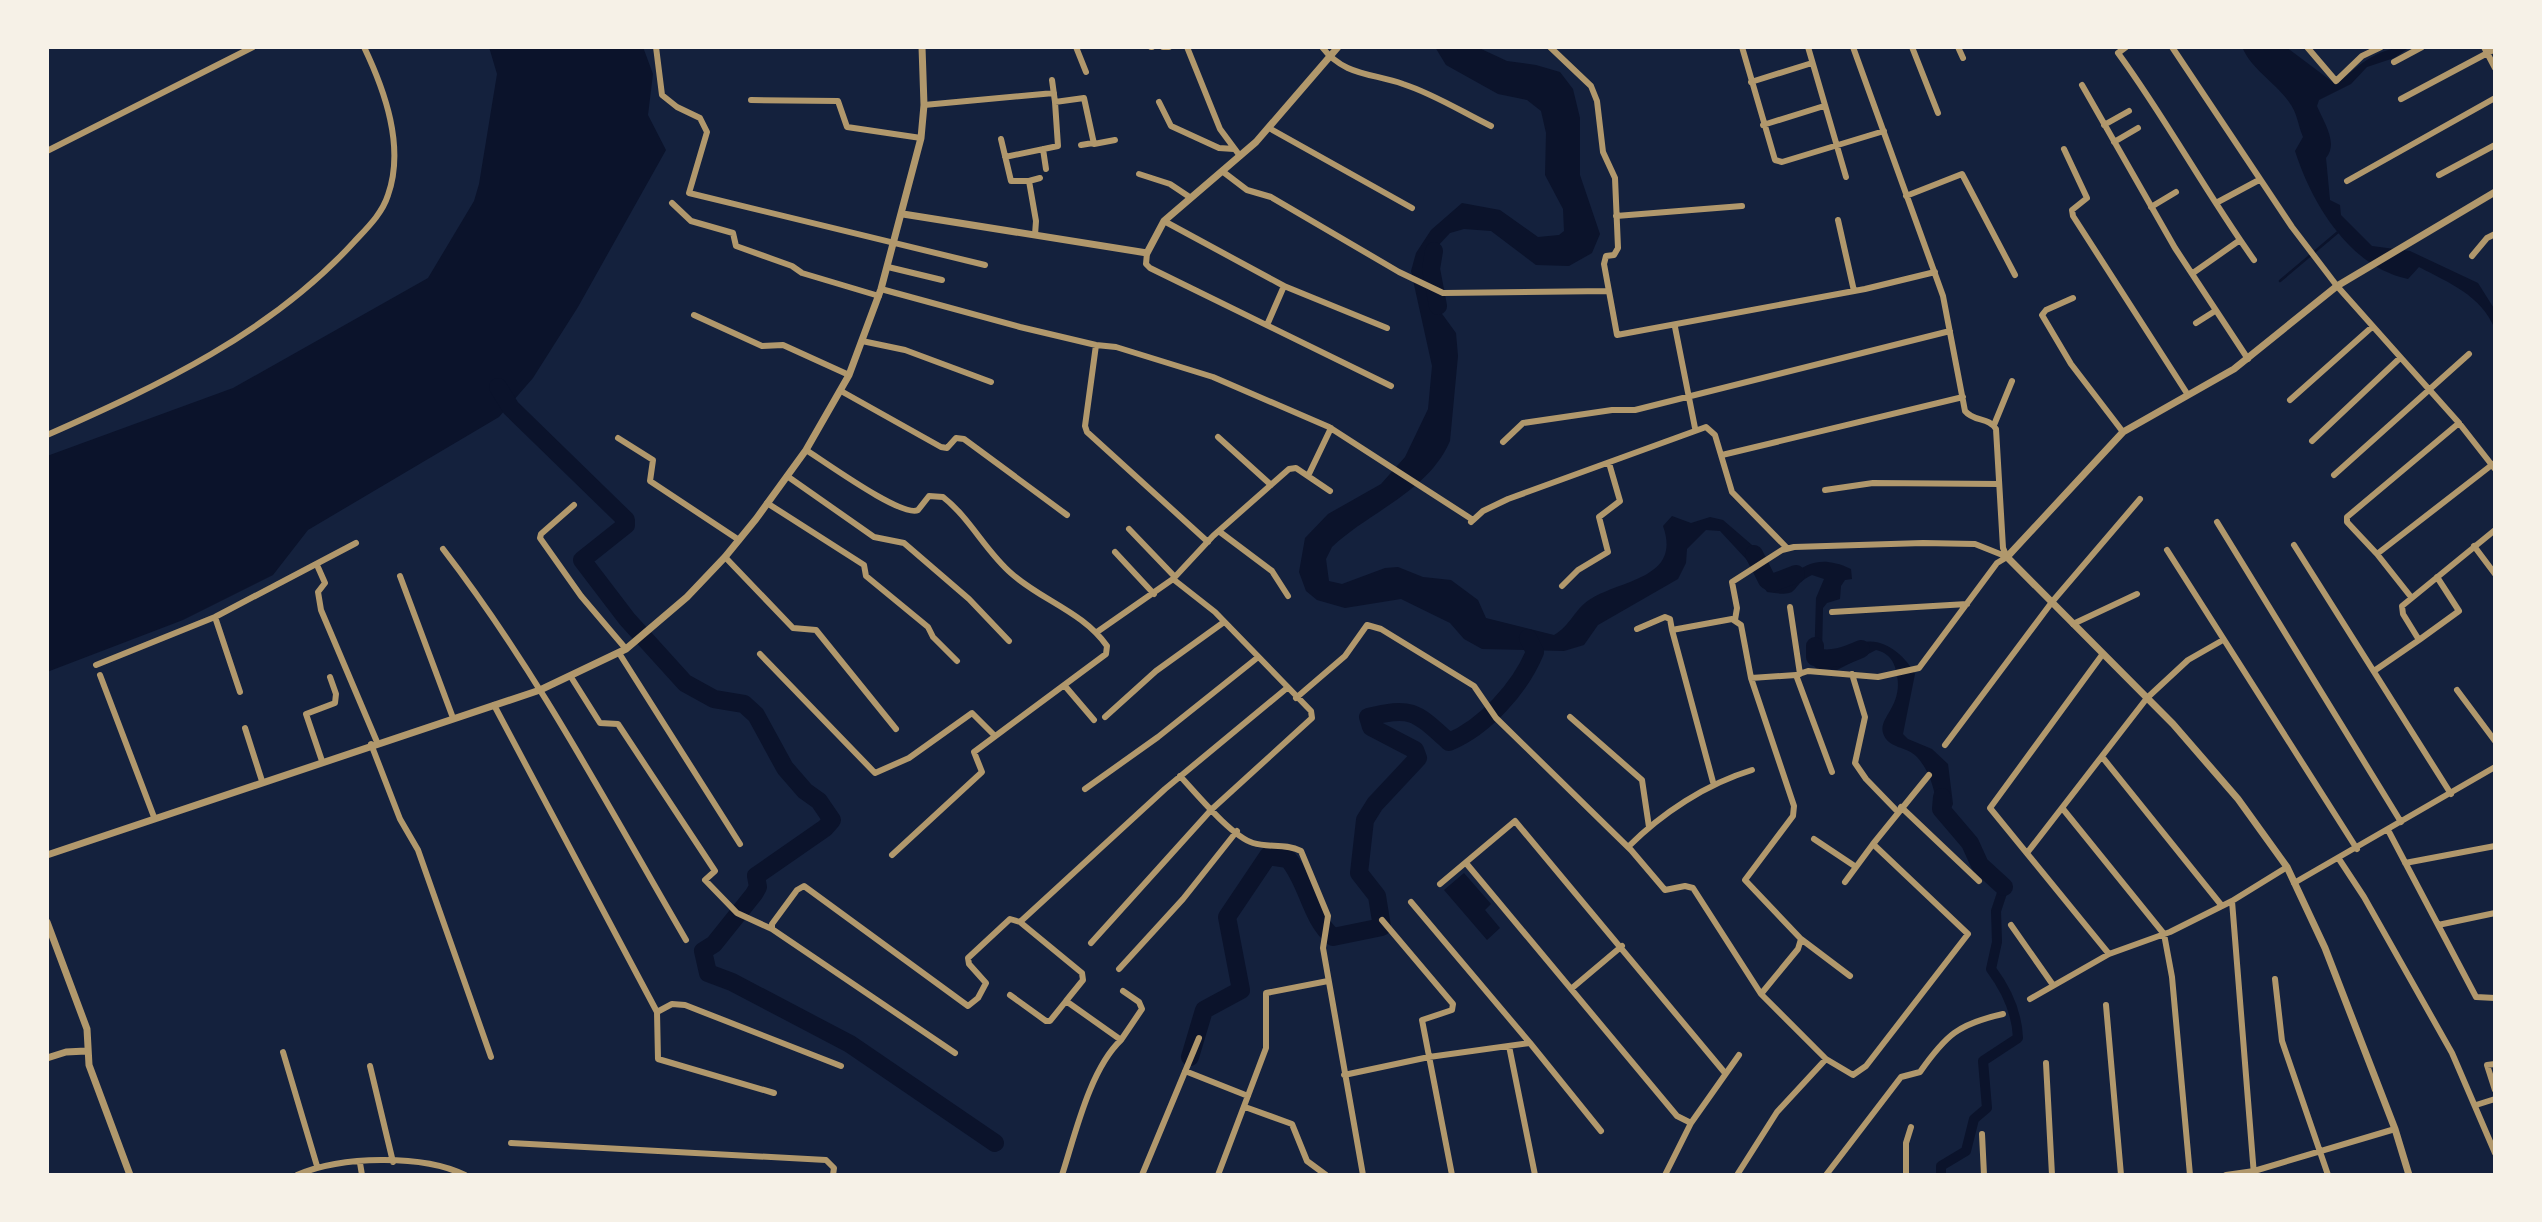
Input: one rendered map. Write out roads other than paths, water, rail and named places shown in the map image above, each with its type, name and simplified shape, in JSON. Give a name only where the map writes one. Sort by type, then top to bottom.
[{"type":"street","points":[[47,151],[253,47]]},
{"type":"street","points":[[47,435],[177,374],[246,333],[309,287],[367,229],[388,197],[394,154],[383,91],[364,47]]},
{"type":"street","points":[[656,47],[662,94],[677,107],[695,114],[706,126],[707,141],[689,193],[985,265]]},
{"type":"street","points":[[47,855],[374,743],[540,690],[623,651],[647,631],[726,557],[806,450],[849,375],[895,244],[921,138],[924,105],[922,47]]},
{"type":"street","points":[[1076,47],[1086,72]]},
{"type":"street","points":[[1163,47],[1170,47]]},
{"type":"street","points":[[1187,47],[1220,129],[1240,156]]},
{"type":"street","points":[[1322,47],[1329,57],[1352,72],[1404,84],[1491,126]]},
{"type":"street","points":[[1338,47],[1269,128],[1164,221],[1147,253],[1146,264],[1391,386]]},
{"type":"street","points":[[1550,47],[1591,86],[1597,101],[1602,152],[1615,178],[1618,248],[1616,253],[1605,259],[1617,335],[1675,327],[1935,272]]},
{"type":"street","points":[[1742,47],[1773,158],[1779,162],[1836,148],[1884,131]]},
{"type":"street","points":[[1808,47],[1846,177]]},
{"type":"street","points":[[1853,47],[1935,272],[1968,415],[1994,425]]},
{"type":"street","points":[[1912,47],[1938,113]]},
{"type":"street","points":[[1958,47],[1963,58]]},
{"type":"street","points":[[2126,47],[2118,53],[2151,97],[2254,260]]},
{"type":"street","points":[[2172,47],[2259,180],[2312,254],[2494,466],[2377,554]]},
{"type":"street","points":[[2306,47],[2336,81],[2362,56],[2381,47]]},
{"type":"street","points":[[2394,62],[2422,47]]},
{"type":"street","points":[[2401,99],[2485,50],[2495,49]]},
{"type":"street","points":[[2485,50],[2495,68]]},
{"type":"street","points":[[1751,82],[1812,63]]},
{"type":"street","points":[[1005,157],[1058,146],[1052,80]]},
{"type":"street","points":[[2082,85],[2151,207],[2248,359]]},
{"type":"street","points":[[924,105],[1054,93]]},
{"type":"street","points":[[1055,102],[1084,98],[1093,143]]},
{"type":"street","points":[[2347,181],[2495,98]]},
{"type":"street","points":[[751,100],[838,101],[847,127],[921,138]]},
{"type":"street","points":[[1159,102],[1171,126],[1219,148],[1234,149]]},
{"type":"street","points":[[1763,125],[1824,106]]},
{"type":"street","points":[[2104,125],[2129,111]]},
{"type":"street","points":[[1269,128],[1412,208]]},
{"type":"street","points":[[2114,142],[2138,128]]},
{"type":"street","points":[[1001,139],[1012,182],[1040,178]]},
{"type":"street","points":[[1081,145],[1115,140]]},
{"type":"street","points":[[2439,175],[2495,145]]},
{"type":"street","points":[[1043,149],[1046,169]]},
{"type":"street","points":[[2064,149],[2087,198],[2074,209],[2075,220],[2188,395]]},
{"type":"street","points":[[1222,171],[1247,190],[1271,197],[1399,272],[1421,280],[1443,293],[1609,291]]},
{"type":"street","points":[[1139,174],[1170,184],[1191,198]]},
{"type":"street","points":[[1906,196],[1962,174],[2015,275]]},
{"type":"street","points":[[2216,203],[2259,180]]},
{"type":"street","points":[[1029,181],[1035,215],[1035,235]]},
{"type":"street","points":[[2151,207],[2176,192]]},
{"type":"street","points":[[1751,678],[1798,675],[1808,671],[1878,677],[1919,668],[1997,563],[2007,557],[2123,432],[2248,359],[2337,286],[2367,266],[2495,192]]},
{"type":"street","points":[[671,203],[691,221],[733,233],[736,246],[792,266],[802,273],[1096,345],[1116,347],[1213,377],[1331,428],[1472,521],[1483,511],[1508,499],[1609,463],[1695,428],[1706,427],[1714,432],[1732,492],[1787,548]]},
{"type":"street","points":[[1616,216],[1742,206]]},
{"type":"street","points":[[903,214],[1147,253]]},
{"type":"street","points":[[1838,220],[1854,291]]},
{"type":"street","points":[[1164,221],[1284,286],[1387,328]]},
{"type":"street","points":[[2472,256],[2495,234]]},
{"type":"street","points":[[2193,273],[2240,240]]},
{"type":"street","points":[[888,267],[942,280]]},
{"type":"street","points":[[1268,324],[1284,286]]},
{"type":"street","points":[[2073,298],[2046,310],[2042,315],[2071,364],[2123,432]]},
{"type":"street","points":[[2196,323],[2215,311]]},
{"type":"street","points":[[694,315],[762,346],[783,345],[849,375]]},
{"type":"street","points":[[1675,327],[1695,428]]},
{"type":"street","points":[[2290,400],[2372,327]]},
{"type":"street","points":[[1503,442],[1523,422],[1612,410],[1635,410],[1950,331]]},
{"type":"street","points":[[862,341],[905,350],[991,382]]},
{"type":"street","points":[[1096,345],[1085,426],[1087,432],[1208,542]]},
{"type":"street","points":[[2334,475],[2469,354]]},
{"type":"street","points":[[2312,441],[2400,358]]},
{"type":"street","points":[[2012,381],[1994,425],[2003,548],[2007,557],[2147,698],[2238,799],[2287,867],[2325,948],[2395,1129],[2409,1175]]},
{"type":"street","points":[[841,391],[941,447],[947,448],[956,438],[964,439],[1067,515]]},
{"type":"street","points":[[1722,454],[1963,397]]},
{"type":"street","points":[[2411,597],[2347,522],[2347,517],[2459,423]]},
{"type":"street","points":[[1308,476],[1331,428]]},
{"type":"street","points":[[1218,437],[1271,485]]},
{"type":"street","points":[[618,439],[653,460],[650,481],[739,540]]},
{"type":"street","points":[[806,450],[871,492],[910,512],[918,510],[929,496],[943,497],[1013,575],[1055,600],[1097,632],[1107,646],[1106,654],[974,752],[982,772],[892,855]]},
{"type":"street","points":[[1562,586],[1578,570],[1608,552],[1598,517],[1620,501],[1609,463]]},
{"type":"street","points":[[1097,632],[1174,578],[1208,542],[1293,467],[1330,491]]},
{"type":"street","points":[[787,476],[874,537],[904,543],[969,599],[1009,641]]},
{"type":"street","points":[[1825,490],[1873,483],[1999,484]]},
{"type":"street","points":[[1945,745],[2052,602],[2140,499]]},
{"type":"street","points":[[767,503],[864,565],[866,576],[928,626],[933,637],[957,662]]},
{"type":"street","points":[[574,505],[541,534],[540,538],[623,651],[740,844]]},
{"type":"street","points":[[2217,522],[2401,822]]},
{"type":"street","points":[[1091,943],[1211,810],[1312,718],[1311,712],[1224,622],[1174,578],[1129,529]]},
{"type":"street","points":[[2419,640],[2402,611],[2402,606],[2495,530]]},
{"type":"street","points":[[1220,531],[1272,571],[1288,596]]},
{"type":"street","points":[[1735,620],[1737,608],[1731,585],[1787,548],[1923,542],[1975,544],[2007,557]]},
{"type":"street","points":[[96,665],[215,617],[356,543]]},
{"type":"street","points":[[2294,545],[2451,793]]},
{"type":"street","points":[[2474,546],[2495,574]]},
{"type":"street","points":[[443,549],[483,600],[540,690],[687,940]]},
{"type":"street","points":[[2166,550],[2357,849]]},
{"type":"street","points":[[1115,552],[1154,594]]},
{"type":"street","points":[[726,557],[793,628],[816,630],[896,729]]},
{"type":"street","points":[[317,565],[326,583],[318,592],[321,610],[374,743],[400,820],[418,850],[491,1057]]},
{"type":"street","points":[[400,576],[453,718]]},
{"type":"street","points":[[2374,671],[2459,611],[2437,577]]},
{"type":"street","points":[[2073,624],[2137,594]]},
{"type":"street","points":[[1832,612],[1967,604]]},
{"type":"street","points":[[1790,607],[1798,675],[1832,772]]},
{"type":"street","points":[[215,617],[240,692]]},
{"type":"street","points":[[1637,629],[1665,617],[1670,619],[1713,782]]},
{"type":"street","points":[[1672,630],[1735,620],[1741,625],[1751,678],[1794,811],[1745,880],[1801,939],[1850,976]]},
{"type":"street","points":[[1105,718],[1156,671],[1224,622]]},
{"type":"street","points":[[1296,698],[1345,656],[1363,627],[1370,625],[1474,686],[1496,718],[1628,847],[1665,890],[1685,886],[1693,888],[1761,994],[1826,1059],[1847,1073],[1859,1073],[1968,934],[1873,844]]},
{"type":"street","points":[[2027,853],[2147,698],[2188,660],[2223,640]]},
{"type":"street","points":[[760,654],[875,773],[909,758],[972,713],[995,736]]},
{"type":"street","points":[[2102,654],[1991,805],[1990,811],[2109,954]]},
{"type":"street","points":[[1085,789],[1158,737],[1257,658]]},
{"type":"street","points":[[1852,674],[1865,717],[1855,763],[1866,779],[1979,881]]},
{"type":"street","points":[[100,675],[154,817]]},
{"type":"street","points":[[322,761],[306,714],[335,703],[336,694],[330,677]]},
{"type":"street","points":[[571,677],[600,723],[618,724],[715,871],[705,882],[739,914],[772,929],[955,1053]]},
{"type":"street","points":[[1065,686],[1094,720]]},
{"type":"street","points":[[1020,922],[1180,776],[1287,688]]},
{"type":"street","points":[[2456,690],[2495,741]]},
{"type":"street","points":[[494,705],[657,1012],[658,1059],[774,1093]]},
{"type":"street","points":[[1570,717],[1642,779],[1649,827]]},
{"type":"street","points":[[245,728],[262,781]]},
{"type":"street","points":[[2103,758],[2222,906]]},
{"type":"street","points":[[2294,883],[2495,767]]},
{"type":"street","points":[[1628,847],[1649,827],[1731,776],[1752,770]]},
{"type":"street","points":[[1845,882],[1899,809],[1929,775]]},
{"type":"street","points":[[1180,776],[1211,810],[1250,842],[1293,847],[1301,851],[1328,919],[1322,939],[1363,1175]]},
{"type":"street","points":[[2063,809],[2164,934],[2172,977],[2190,1175]]},
{"type":"street","points":[[1440,884],[1515,821],[1622,946],[1725,1073]]},
{"type":"street","points":[[2388,830],[2476,996],[2495,998]]},
{"type":"street","points":[[1119,969],[1183,899],[1237,831]]},
{"type":"street","points":[[1814,839],[1856,867]]},
{"type":"street","points":[[2405,863],[2495,846]]},
{"type":"street","points":[[2339,859],[2364,897],[2452,1053],[2495,1153]]},
{"type":"street","points":[[1465,863],[1677,1116],[1691,1123]]},
{"type":"street","points":[[2030,999],[2109,954],[2164,934],[2232,901],[2287,867]]},
{"type":"street","points":[[772,929],[772,924],[797,890],[804,886],[968,1006],[978,998],[986,983],[969,964],[968,958],[1010,919],[1020,922],[1082,973],[1083,980],[1050,1021],[1046,1021],[1010,995]]},
{"type":"street","points":[[2232,901],[2254,1173]]},
{"type":"street","points":[[1411,902],[1531,1043],[1601,1132]]},
{"type":"street","points":[[2438,925],[2495,914]]},
{"type":"street","points":[[1382,920],[1453,1004],[1452,1010],[1422,1020],[1452,1175]]},
{"type":"street","points":[[47,922],[87,1029],[86,1051],[130,1175]]},
{"type":"street","points":[[2011,925],[2053,985]]},
{"type":"street","points":[[1761,994],[1798,949],[1801,939]]},
{"type":"street","points":[[1571,989],[1622,946]]},
{"type":"street","points":[[2275,979],[2282,1041],[2328,1175]]},
{"type":"street","points":[[1218,1175],[1266,1048],[1267,990],[1328,981]]},
{"type":"street","points":[[1062,1175],[1095,1082],[1114,1047],[1142,1009],[1139,1002],[1123,991]]},
{"type":"street","points":[[1066,1001],[1121,1040]]},
{"type":"street","points":[[657,1012],[672,1004],[685,1005],[841,1066]]},
{"type":"street","points":[[2106,1004],[2121,1175]]},
{"type":"street","points":[[1826,1175],[1901,1077],[1920,1072],[1945,1037],[1975,1022],[2003,1014]]},
{"type":"street","points":[[1142,1175],[1199,1038]]},
{"type":"street","points":[[1345,1075],[1429,1057],[1531,1043]]},
{"type":"street","points":[[1509,1046],[1535,1175]]},
{"type":"street","points":[[47,1058],[66,1052],[86,1051]]},
{"type":"street","points":[[283,1052],[317,1166]]},
{"type":"street","points":[[1665,1175],[1691,1123],[1739,1055]]},
{"type":"street","points":[[1737,1175],[1777,1112],[1826,1059]]},
{"type":"street","points":[[2046,1063],[2052,1175]]},
{"type":"street","points":[[2495,1064],[2487,1065],[2495,1090]]},
{"type":"street","points":[[370,1066],[393,1162]]},
{"type":"street","points":[[1185,1071],[1248,1097]]},
{"type":"street","points":[[2476,1105],[2495,1100]]},
{"type":"street","points":[[1245,1107],[1292,1124],[1307,1161],[1326,1175]]},
{"type":"street","points":[[1906,1175],[1905,1149],[1911,1127]]},
{"type":"street","points":[[2226,1175],[2254,1173],[2395,1129]]},
{"type":"street","points":[[1982,1134],[1984,1175]]},
{"type":"street","points":[[511,1143],[825,1160],[833,1172]]},
{"type":"street","points":[[297,1175],[317,1166],[393,1162],[429,1162],[465,1175]]},
{"type":"street","points":[[360,1163],[362,1175]]},
{"type":"water","points":[[489,47],[643,47],[653,74],[648,115],[666,150],[578,307],[533,378],[499,417],[308,530],[273,575],[183,620],[47,672],[47,456],[233,388],[428,278],[474,201],[479,184],[497,74]]},
{"type":"water","points":[[1435,47],[1477,47],[1507,61],[1560,72],[1573,89],[1580,118],[1580,175],[1600,234],[1592,253],[1569,266],[1536,265],[1491,231],[1464,229],[1450,233],[1436,248],[1432,283],[1440,311],[1456,333],[1458,356],[1450,441],[1428,474],[1332,547],[1326,559],[1329,581],[1342,584],[1385,568],[1398,567],[1423,577],[1451,580],[1478,600],[1486,618],[1554,635],[1589,600],[1645,575],[1656,567],[1664,557],[1667,544],[1663,526],[1672,516],[1691,523],[1710,517],[1723,520],[1766,557],[1768,563],[1764,576],[1768,582],[1778,582],[1802,568],[1821,562],[1835,563],[1851,569],[1852,579],[1845,580],[1841,586],[1840,599],[1827,603],[1823,608],[1822,655],[1826,660],[1833,661],[1856,644],[1877,642],[1900,654],[1911,667],[1915,674],[1903,734],[1908,739],[1932,749],[1948,764],[1953,804],[1946,820],[1924,766],[1913,753],[1889,742],[1883,733],[1884,721],[1897,691],[1898,680],[1890,658],[1876,650],[1837,670],[1817,669],[1814,666],[1816,598],[1824,579],[1812,575],[1786,594],[1767,592],[1746,559],[1720,531],[1706,530],[1687,549],[1686,563],[1678,579],[1598,625],[1584,645],[1564,651],[1482,649],[1464,639],[1450,623],[1401,599],[1345,608],[1317,600],[1306,591],[1299,572],[1305,538],[1328,514],[1381,484],[1405,457],[1428,409],[1432,366],[1411,271],[1416,253],[1431,230],[1462,203],[1500,210],[1538,237],[1559,235],[1564,231],[1563,209],[1545,175],[1546,133],[1541,111],[1527,100],[1498,94],[1446,65]]},
{"type":"water","points":[[2242,47],[2286,47],[2334,83],[2338,83],[2380,53],[2410,47],[2394,58],[2367,67],[2351,84],[2319,100],[2317,106],[2326,125],[2331,146],[2326,158],[2330,200],[2340,205],[2341,215],[2372,246],[2410,251],[2478,283],[2495,310],[2495,329],[2481,307],[2453,285],[2419,267],[2408,279],[2387,272],[2351,247],[2323,212],[2302,171],[2295,151],[2303,137],[2292,106],[2246,55]]},
{"type":"water","points":[[1464,873],[1491,904],[1485,910],[1500,928],[1487,940],[1444,890]]},
{"type":"waterway","points":[[2280,281],[2338,232]]},
{"type":"waterway","points":[[1434,251],[1431,269],[1438,306]]},
{"type":"waterway","points":[[498,387],[511,408],[626,520],[626,525],[582,560],[627,619],[685,683],[714,699],[744,704],[756,715],[785,768],[805,791],[819,801],[832,820],[825,828],[756,876],[758,887],[754,894],[714,944],[703,951],[708,973],[732,982],[850,1044],[995,1143]]},
{"type":"waterway","points":[[1754,554],[1767,580],[1772,583],[1796,574]]},
{"type":"waterway","points":[[1190,1057],[1204,1010],[1241,990],[1227,917],[1268,856],[1288,859],[1295,868],[1319,920],[1333,937],[1382,927],[1377,896],[1359,873],[1365,820],[1375,804],[1418,758],[1415,750],[1371,727],[1368,717],[1395,712],[1413,714],[1449,742],[1476,727],[1511,692],[1535,652],[1528,638]]},
{"type":"waterway","points":[[1815,646],[1815,657],[1821,658],[1838,657],[1861,649]]},
{"type":"waterway","points":[[1942,797],[1941,809],[1970,843],[1980,865],[2004,887]]},
{"type":"waterway","points":[[1941,1175],[1941,1166],[1966,1151],[1974,1119],[1987,1108],[1983,1061],[2018,1038],[2010,1002],[1991,969],[1997,942],[1996,911],[2004,887]]}]
